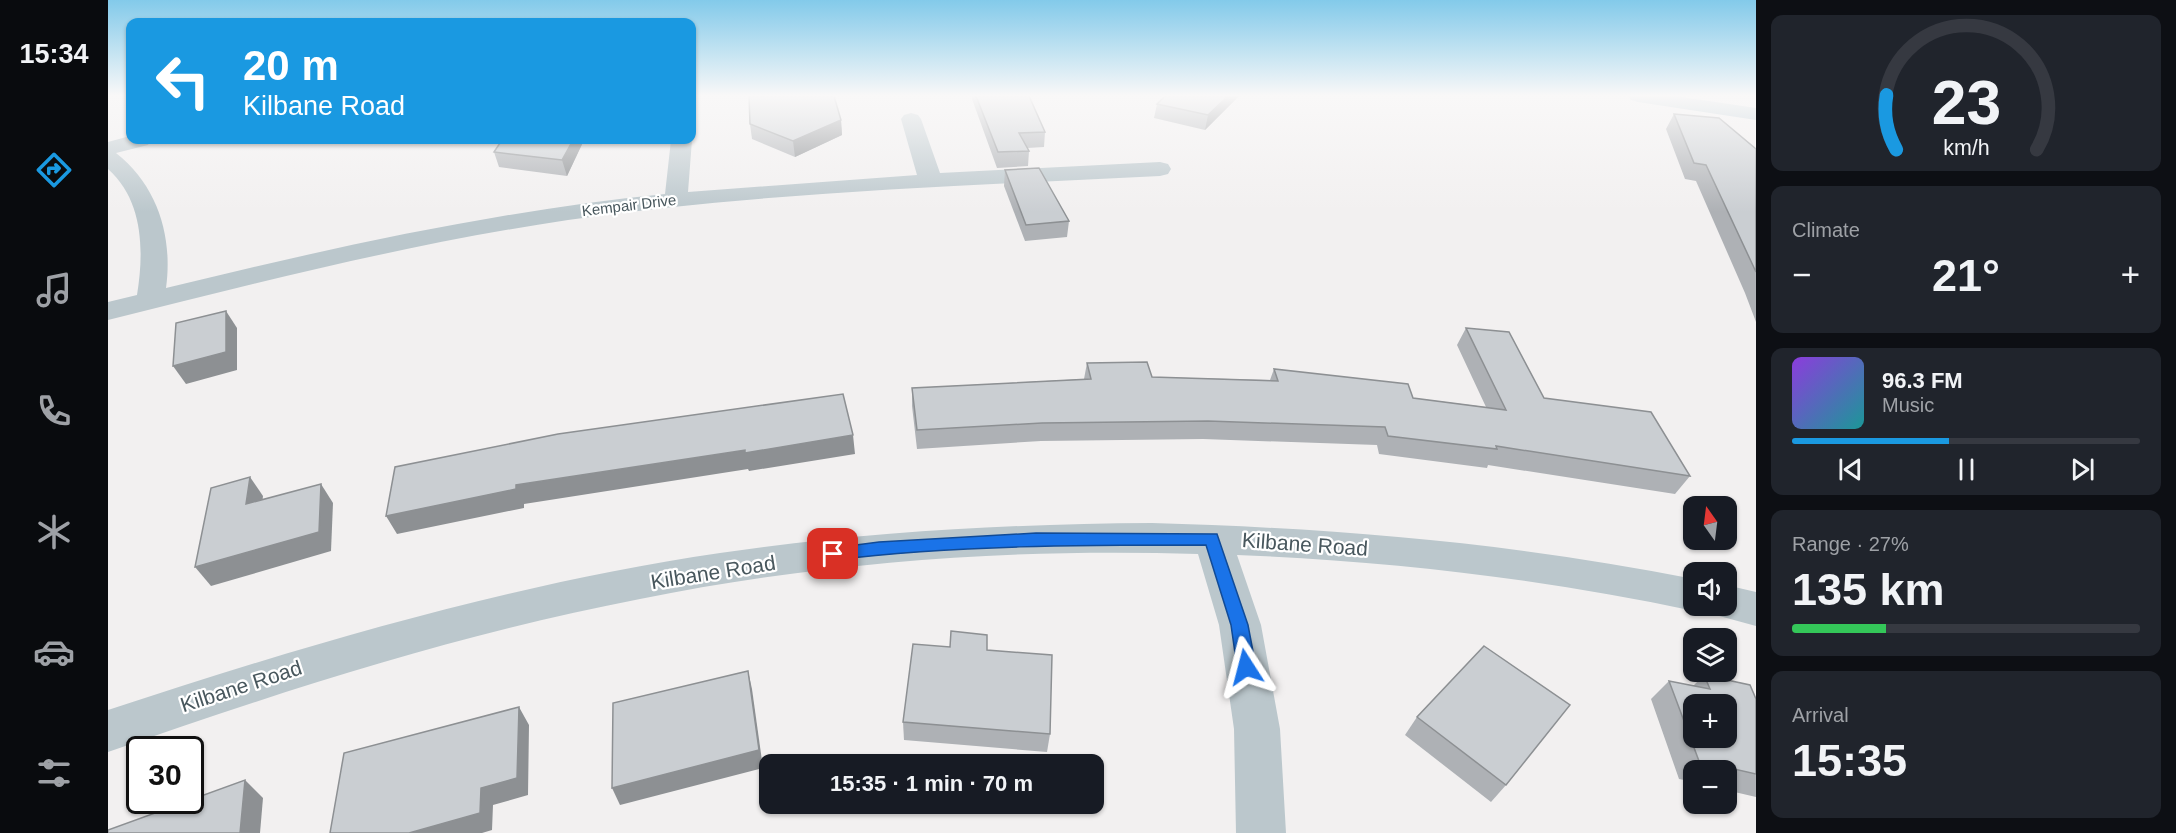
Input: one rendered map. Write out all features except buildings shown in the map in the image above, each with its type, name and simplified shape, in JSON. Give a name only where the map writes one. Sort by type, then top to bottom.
[{"type":"street","points":[[916,135],[931,182]]},
{"type":"street","points":[[108,149],[126,144]]},
{"type":"street","points":[[676,199],[681,144]]},
{"type":"street","points":[[108,158],[136,187],[150,218],[155,255],[150,301]]},
{"type":"street","name":"Kempair Drive","points":[[108,311],[252,274],[373,248],[568,213],[676,199],[1160,169]]},
{"type":"street","points":[[1212,538],[1242,637],[1257,729],[1261,833]]},
{"type":"street","name":"Kilbane Road","points":[[108,731],[233,688],[363,648],[548,601],[718,569],[879,549],[1036,539],[1212,538],[1333,545],[1508,562],[1683,593]]},
{"type":"street","points":[[1737,605],[1756,609]]},
{"type":"route","points":[[833,554],[1036,539],[1212,538],[1240,625],[1246,667]]}]
